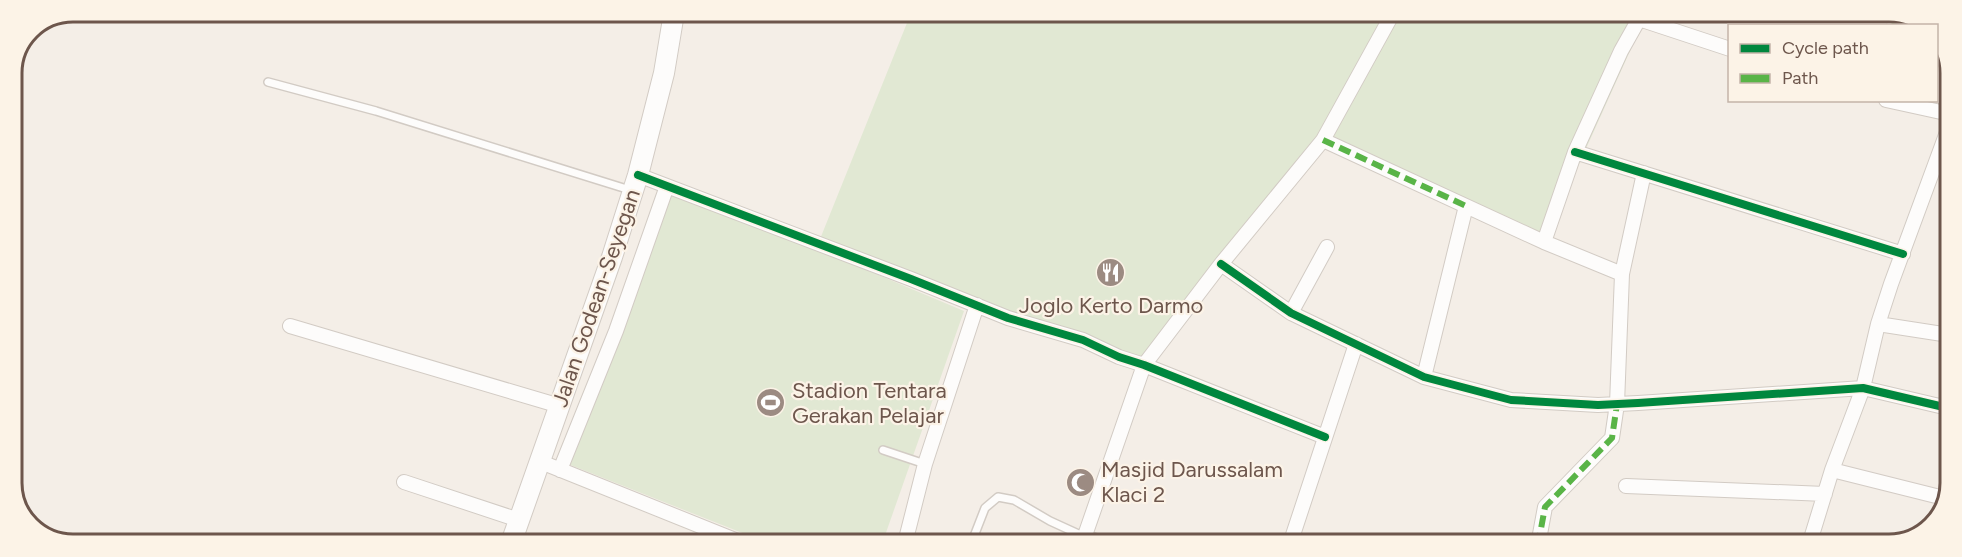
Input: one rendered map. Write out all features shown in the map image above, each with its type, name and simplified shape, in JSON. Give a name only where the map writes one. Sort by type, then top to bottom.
[{"type":"main road","name":"Jalan Godean-Seyegan","points":[[514,534],[612,257],[635,183],[664,73],[672,22]]},
{"type":"street","points":[[1085,534],[1144,365],[1221,264],[1323,140],[1389,22]]},
{"type":"street","points":[[1544,242],[1575,152],[1621,51],[1631,22]]},
{"type":"street","points":[[1651,22],[1728,48]]},
{"type":"street","points":[[1895,102],[1939,112]]},
{"type":"street","points":[[1323,140],[1544,242],[1623,274]]},
{"type":"street","points":[[1575,152],[1903,254]]},
{"type":"street","points":[[1812,534],[1832,470],[1863,388],[1878,324],[1891,284],[1939,154]]},
{"type":"street","points":[[1540,534],[1545,507],[1612,438],[1617,404],[1623,274],[1644,173]]},
{"type":"street","points":[[635,183],[667,186],[1008,318],[1083,340],[1119,357],[1325,437]]},
{"type":"street","points":[[560,470],[616,331],[667,186]]},
{"type":"street","points":[[1424,377],[1466,206]]},
{"type":"street","points":[[1292,313],[1327,247]]},
{"type":"street","points":[[1221,264],[1292,313],[1424,377],[1511,400],[1598,405],[1863,388],[1940,406]]},
{"type":"street","points":[[908,534],[925,464],[977,305]]},
{"type":"street","points":[[1878,324],[1940,334]]},
{"type":"street","points":[[290,326],[560,406]]},
{"type":"street","points":[[1293,534],[1356,344]]},
{"type":"street","points":[[540,462],[720,534]]},
{"type":"street","points":[[1832,470],[1938,497]]},
{"type":"street","points":[[404,482],[519,520]]},
{"type":"street","points":[[1626,486],[1825,494]]},
{"type":"lane","points":[[268,82],[635,183]]},
{"type":"lane","points":[[883,450],[925,464]]},
{"type":"lane","points":[[975,534],[985,508],[998,497],[1014,500],[1073,534]]},
{"type":"green space","points":[[907,22],[1643,22],[1544,242],[1323,141],[1144,365],[818,244]]},
{"type":"green space","name":"Stadion Tentara Gerakan Pelajar","points":[[667,186],[964,311],[886,534],[745,534],[563,462]]},
{"type":"marked path","points":[[1323,140],[1466,206]]},
{"type":"marked path","points":[[1540,534],[1545,507],[1612,438],[1617,404]]},
{"type":"cycle path","points":[[1575,152],[1903,254]]},
{"type":"cycle path","points":[[638,175],[1008,318],[1083,340],[1119,357],[1325,437]]},
{"type":"cycle path","points":[[1221,264],[1291,313],[1424,377],[1511,400],[1598,405],[1863,388],[1940,406]]},
{"type":"place","name":"Joglo Kerto Darmo","points":[[1111,273]]},
{"type":"place","name":"Stadion Tentara Gerakan Pelajar","points":[[771,403]]},
{"type":"place","name":"Masjid Darussalam Klaci 2","points":[[1080,482]]}]
